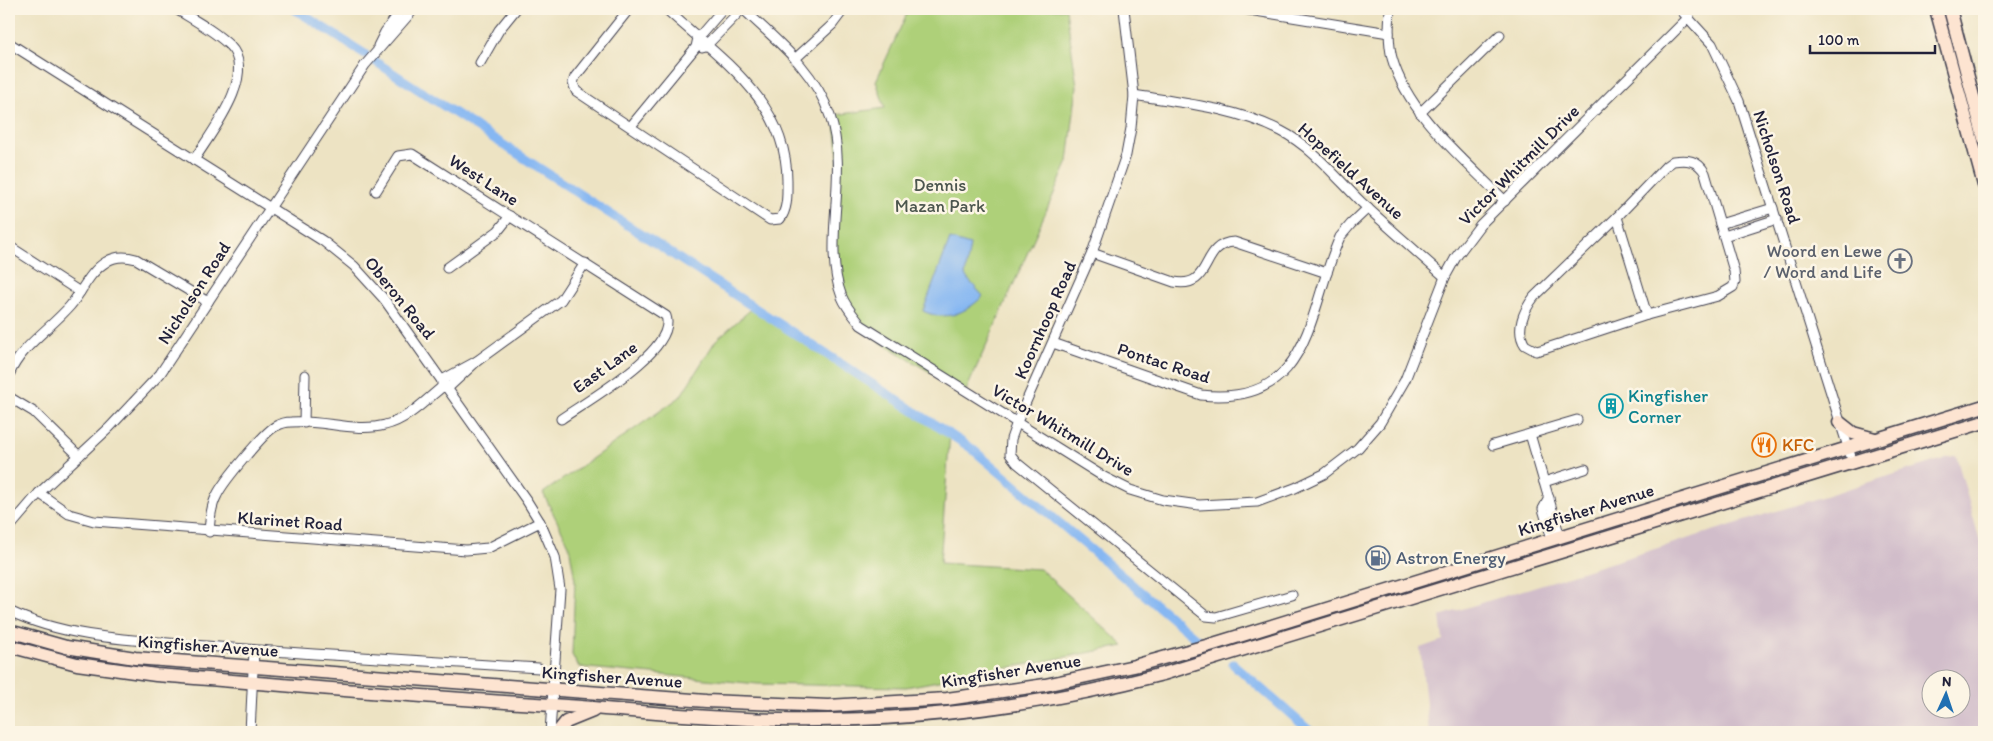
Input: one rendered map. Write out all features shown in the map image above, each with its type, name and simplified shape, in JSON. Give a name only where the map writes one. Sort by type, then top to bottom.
[{"type":"street","points":[[176,9],[231,47],[239,68],[237,84],[232,98],[194,160]]},
{"type":"street","name":"Nicholson Road","points":[[9,528],[39,494],[154,381],[402,9]]},
{"type":"street","name":"Nicholson Road","points":[[376,50],[414,9]]},
{"type":"street","points":[[480,63],[499,30],[516,9]]},
{"type":"street","points":[[630,9],[575,77],[573,83],[579,93],[764,216],[774,221],[780,219],[785,210],[787,180],[783,148],[776,124],[748,84],[706,46],[697,43],[666,9]]},
{"type":"street","points":[[631,126],[723,9]]},
{"type":"street","points":[[706,46],[742,9]]},
{"type":"street","name":"Victor Whitmill Drive","points":[[742,9],[796,58],[822,96],[838,147],[835,260],[840,291],[846,305],[870,332],[1115,483],[1155,498],[1180,503],[1220,506],[1257,502],[1274,497],[1324,474],[1358,448],[1380,422],[1405,380],[1445,277],[1474,232],[1688,17]]},
{"type":"street","points":[[796,58],[832,25],[844,9]]},
{"type":"street","name":"Koornhoop Road","points":[[1124,9],[1134,95],[1126,155],[1092,253],[1017,422],[1010,445],[1012,458],[1199,613],[1216,617],[1292,595]]},
{"type":"street","points":[[1243,9],[1389,33]]},
{"type":"street","points":[[1390,9],[1389,33],[1392,59],[1406,91],[1420,113],[1505,201]]},
{"type":"street","name":"Nicholson Road","points":[[1680,9],[1712,44],[1739,100],[1853,463]]},
{"type":"street","points":[[1936,9],[1984,185]]},
{"type":"street","points":[[1950,9],[1984,138]]},
{"type":"street","points":[[1420,113],[1500,35]]},
{"type":"street","name":"Oberon Road","points":[[9,43],[323,241],[354,266],[384,299],[540,522],[555,557],[560,589],[550,732]]},
{"type":"street","name":"Hopefield Avenue","points":[[1134,95],[1221,109],[1246,116],[1282,131],[1306,148],[1368,208],[1445,277]]},
{"type":"street","name":"West Lane","points":[[376,191],[398,156],[409,153],[585,263]]},
{"type":"street","points":[[1690,160],[1697,163],[1705,173],[1720,224],[1734,270],[1735,282],[1733,287],[1718,296],[1647,315],[1544,349],[1530,349],[1522,339],[1520,333],[1524,311],[1534,297],[1617,217],[1666,166],[1673,162],[1690,160]]},
{"type":"street","name":"Pontac Road","points":[[1053,343],[1202,394],[1238,395],[1254,391],[1270,383],[1291,364],[1308,336],[1327,273],[1344,231],[1368,208]]},
{"type":"street","points":[[1720,224],[1773,208]]},
{"type":"street","points":[[447,268],[498,231],[510,216]]},
{"type":"street","points":[[1617,217],[1647,315]]},
{"type":"street","points":[[1724,236],[1777,219]]},
{"type":"street","points":[[1092,253],[1174,282],[1188,283],[1199,278],[1214,250],[1222,245],[1234,242],[1327,273]]},
{"type":"street","points":[[9,246],[80,292]]},
{"type":"street","points":[[9,375],[24,350],[70,307],[93,273],[108,260],[122,256],[136,259],[208,302]]},
{"type":"street","points":[[209,532],[216,495],[263,437],[276,426],[292,422],[368,427],[387,425],[409,414],[444,385],[561,300],[585,263]]},
{"type":"street","name":"East Lane","points":[[561,419],[648,357],[667,328],[666,316],[660,311],[585,263]]},
{"type":"street","points":[[304,423],[305,375]]},
{"type":"street","points":[[9,397],[34,412],[79,456]]},
{"type":"street","name":"Kingfisher Avenue","points":[[9,631],[94,653],[203,664],[741,704],[820,706],[889,704],[1008,691],[1087,677],[1201,648],[1982,406]]},
{"type":"street","points":[[1493,445],[1577,420]]},
{"type":"street","points":[[1840,422],[1853,433],[1876,439]]},
{"type":"street","name":"Kingfisher Avenue","points":[[9,646],[92,667],[252,682],[746,719],[891,719],[977,710],[1100,690],[1163,674],[1984,422]]},
{"type":"street","points":[[1530,434],[1549,498],[1543,509],[1556,538]]},
{"type":"street","points":[[1544,482],[1585,469]]},
{"type":"street","name":"Klarinet Road","points":[[39,494],[69,514],[82,519],[209,532],[466,550],[488,548],[540,522]]},
{"type":"street","points":[[9,611],[86,636],[254,650],[540,668]]},
{"type":"street","points":[[250,732],[254,650]]},
{"type":"street","points":[[558,732],[572,718],[600,709]]},
{"type":"shaded area","points":[[1956,455],[1984,556],[1984,732],[1429,732],[1420,648],[1443,640],[1440,616]]},
{"type":"green space","name":"Dennis Mazan Park","points":[[909,9],[1066,9],[1077,86],[1068,162],[965,393],[865,333],[845,301],[835,263],[838,150],[834,115],[885,108],[876,81]]},
{"type":"green space","points":[[756,305],[950,433],[940,563],[1040,569],[1124,646],[906,687],[758,684],[579,667],[572,655],[575,580],[569,545],[543,493],[680,397],[716,340]]},
{"type":"water","points":[[950,239],[970,245],[965,276],[983,296],[963,311],[948,316],[940,316],[923,311]]},
{"type":"waterway","points":[[294,9],[365,54]]},
{"type":"waterway","points":[[376,62],[971,448],[1199,641]]},
{"type":"waterway","points":[[1233,664],[1311,732]]},
{"type":"place","name":"Woord en Lewe / Word and Life","points":[[1900,261]]},
{"type":"place","name":"Kingfisher Corner","points":[[1611,406]]},
{"type":"place","name":"KFC","points":[[1764,445]]},
{"type":"place","name":"Astron Energy","points":[[1378,558]]}]
